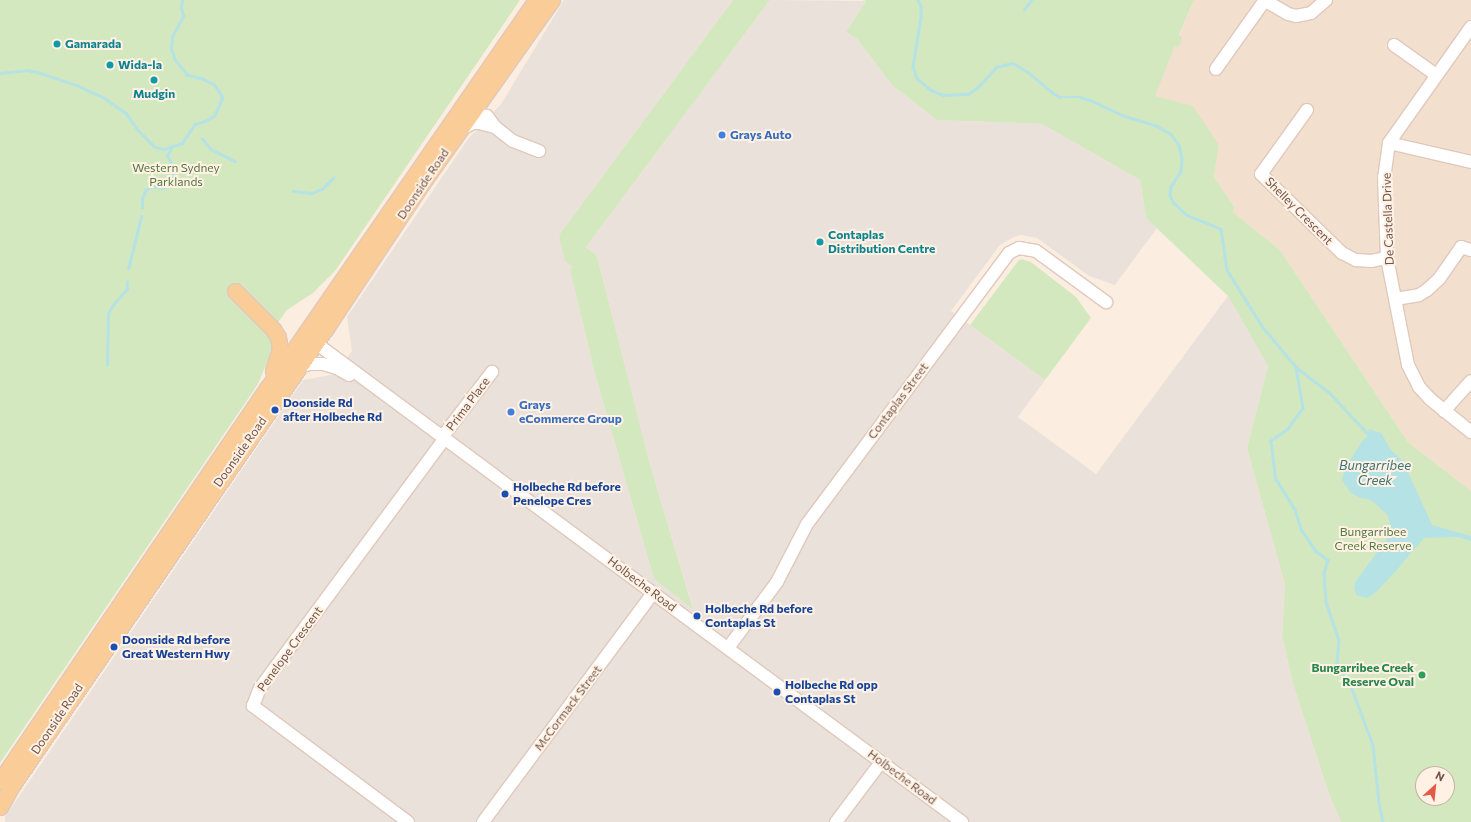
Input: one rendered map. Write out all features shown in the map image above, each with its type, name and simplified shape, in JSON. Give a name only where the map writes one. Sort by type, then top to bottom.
[{"type":"main road","name":"Doonside Road","points":[[0,781],[268,387],[310,339],[457,124],[536,0]]},
{"type":"main road","name":"Doonside Road","points":[[457,124],[472,112],[552,0]]},
{"type":"main road","points":[[235,291],[273,329],[279,339],[280,354],[268,387]]},
{"type":"main road","name":"Doonside Road","points":[[0,807],[13,784],[298,368],[310,339]]},
{"type":"street","points":[[1216,69],[1264,0],[1288,14],[1296,16],[1312,13],[1326,0]]},
{"type":"street","name":"De Castella Drive","points":[[1471,27],[1389,143],[1384,177],[1387,258],[1404,352],[1410,370],[1424,393],[1471,432]]},
{"type":"street","points":[[1394,45],[1436,75]]},
{"type":"street","points":[[491,87],[485,108],[487,116],[495,127],[513,141],[539,151]]},
{"type":"street","name":"Shelley Crescent","points":[[1308,110],[1262,174],[1342,253],[1356,260],[1371,261],[1387,258]]},
{"type":"street","points":[[472,112],[487,116]]},
{"type":"street","points":[[457,124],[479,123],[495,127]]},
{"type":"street","points":[[1389,143],[1471,162]]},
{"type":"street","name":"Contaplas Street","points":[[728,648],[777,582],[807,524],[1009,253],[1019,248],[1036,251],[1106,302]]},
{"type":"street","points":[[1395,299],[1419,295],[1427,290],[1439,279],[1466,248]]},
{"type":"street","name":"Holbeche Road","points":[[310,339],[962,822]]},
{"type":"street","name":"Holbeche Road","points":[[298,368],[314,364],[330,366],[337,368],[361,383],[379,389]]},
{"type":"street","name":"Prima Place","points":[[444,437],[492,372]]},
{"type":"street","points":[[1444,411],[1471,381]]},
{"type":"street","name":"Penelope Crescent","points":[[408,822],[253,706],[260,688],[444,437]]},
{"type":"street","name":"McCormack Street","points":[[483,822],[653,593]]},
{"type":"street","points":[[836,822],[881,762]]},
{"type":"shaded area","points":[[564,0],[733,0],[559,235],[572,266],[570,270],[595,374],[654,579],[693,608],[651,468],[597,256],[586,247],[770,0],[866,1],[846,32],[857,39],[892,85],[937,120],[1042,124],[1140,180],[1146,218],[1157,228],[1115,285],[1089,276],[1037,238],[1021,235],[1014,237],[1000,245],[951,311],[1045,380],[1018,417],[1096,474],[1228,296],[1268,366],[1247,448],[1285,585],[1282,635],[1293,684],[1329,794],[1341,822],[5,822],[5,817],[303,380],[336,374],[352,351],[347,317],[468,139],[501,104]]},
{"type":"shaded area","points":[[1194,0],[1471,0],[1471,491],[1408,442],[1280,250],[1233,212],[1235,208],[1214,177],[1219,145],[1154,96]]},
{"type":"green space","name":"Western Sydney Parklands","points":[[0,0],[520,0],[335,271],[313,293],[287,310],[276,325],[270,355],[258,384],[0,763]]},
{"type":"green space","points":[[733,0],[770,0],[586,247],[597,256],[651,468],[693,609],[654,579],[595,374],[570,270],[572,266],[565,261],[559,235]]},
{"type":"green space","name":"Bungarribee Creek Reserve","points":[[862,0],[1194,0],[1179,35],[1182,37],[1181,43],[1177,47],[1175,46],[1155,96],[1193,106],[1219,145],[1214,177],[1235,208],[1233,212],[1280,250],[1408,442],[1471,491],[1471,822],[1341,822],[1329,794],[1293,684],[1282,635],[1285,585],[1247,448],[1268,366],[1228,296],[1146,218],[1140,180],[1042,124],[937,120],[892,85],[857,39],[846,32],[866,1]]},
{"type":"green space","points":[[1021,259],[1031,262],[1076,297],[1091,318],[1045,380],[970,325]]},
{"type":"water","name":"Bungarribee Creek","points":[[1369,429],[1381,433],[1391,450],[1403,461],[1432,525],[1471,536],[1471,541],[1458,537],[1424,538],[1376,592],[1367,598],[1356,595],[1354,587],[1356,581],[1387,539],[1391,528],[1388,516],[1378,506],[1369,499],[1360,498],[1350,492],[1342,480],[1345,468],[1363,440],[1367,437]]},
{"type":"waterway","points":[[0,73],[27,70],[41,73],[76,85],[103,97],[126,113],[138,130],[155,147],[164,149],[182,143],[195,124],[214,116],[222,99],[214,85],[202,79],[187,75],[175,60],[171,49],[172,37],[183,16],[181,8],[182,0]]},
{"type":"waterway","name":"Bungarribee Creek","points":[[918,0],[921,6],[921,17],[913,67],[917,78],[931,90],[943,95],[968,94],[979,86],[996,67],[1013,63],[1028,72],[1060,97],[1080,97],[1125,116],[1157,126],[1171,134],[1179,145],[1182,158],[1181,171],[1171,187],[1170,195],[1173,202],[1187,215],[1221,229],[1227,270],[1262,326],[1296,367],[1303,408],[1288,429],[1271,441],[1276,479],[1295,509],[1301,529],[1316,551],[1328,560],[1324,573],[1326,602],[1339,640],[1337,663],[1349,681],[1373,745],[1379,803],[1383,822]]},
{"type":"waterway","points":[[1024,10],[1031,0]]},
{"type":"waterway","points":[[202,138],[211,149],[235,161]]},
{"type":"waterway","points":[[142,208],[142,199],[145,191],[151,186],[162,188],[168,186],[171,180],[174,168],[167,156],[171,148]]},
{"type":"waterway","points":[[293,191],[312,193],[322,189],[333,178]]},
{"type":"waterway","points":[[128,269],[141,217]]},
{"type":"waterway","points":[[107,365],[108,314],[112,306],[127,289],[127,282]]},
{"type":"waterway","points":[[1296,367],[1330,393],[1369,435]]},
{"type":"place","name":"Gamarada","points":[[57,44]]},
{"type":"place","name":"Wida-la","points":[[110,65]]},
{"type":"place","name":"Mudgin","points":[[154,80]]},
{"type":"place","name":"Grays Auto","points":[[722,135]]},
{"type":"place","name":"Contaplas Distribution Centre","points":[[820,242]]},
{"type":"place","name":"Doonside Rd after Holbeche Rd","points":[[275,410]]},
{"type":"place","name":"Grays eCommerce Group","points":[[511,412]]},
{"type":"place","name":"Holbeche Rd before Penelope Cres","points":[[505,494]]},
{"type":"place","name":"Holbeche Rd before Contaplas St","points":[[697,616]]},
{"type":"place","name":"Doonside Rd before Great Western Hwy","points":[[114,647]]},
{"type":"place","name":"Bungarribee Creek Reserve Oval","points":[[1422,675]]},
{"type":"place","name":"Holbeche Rd opp Contaplas St","points":[[777,692]]}]
